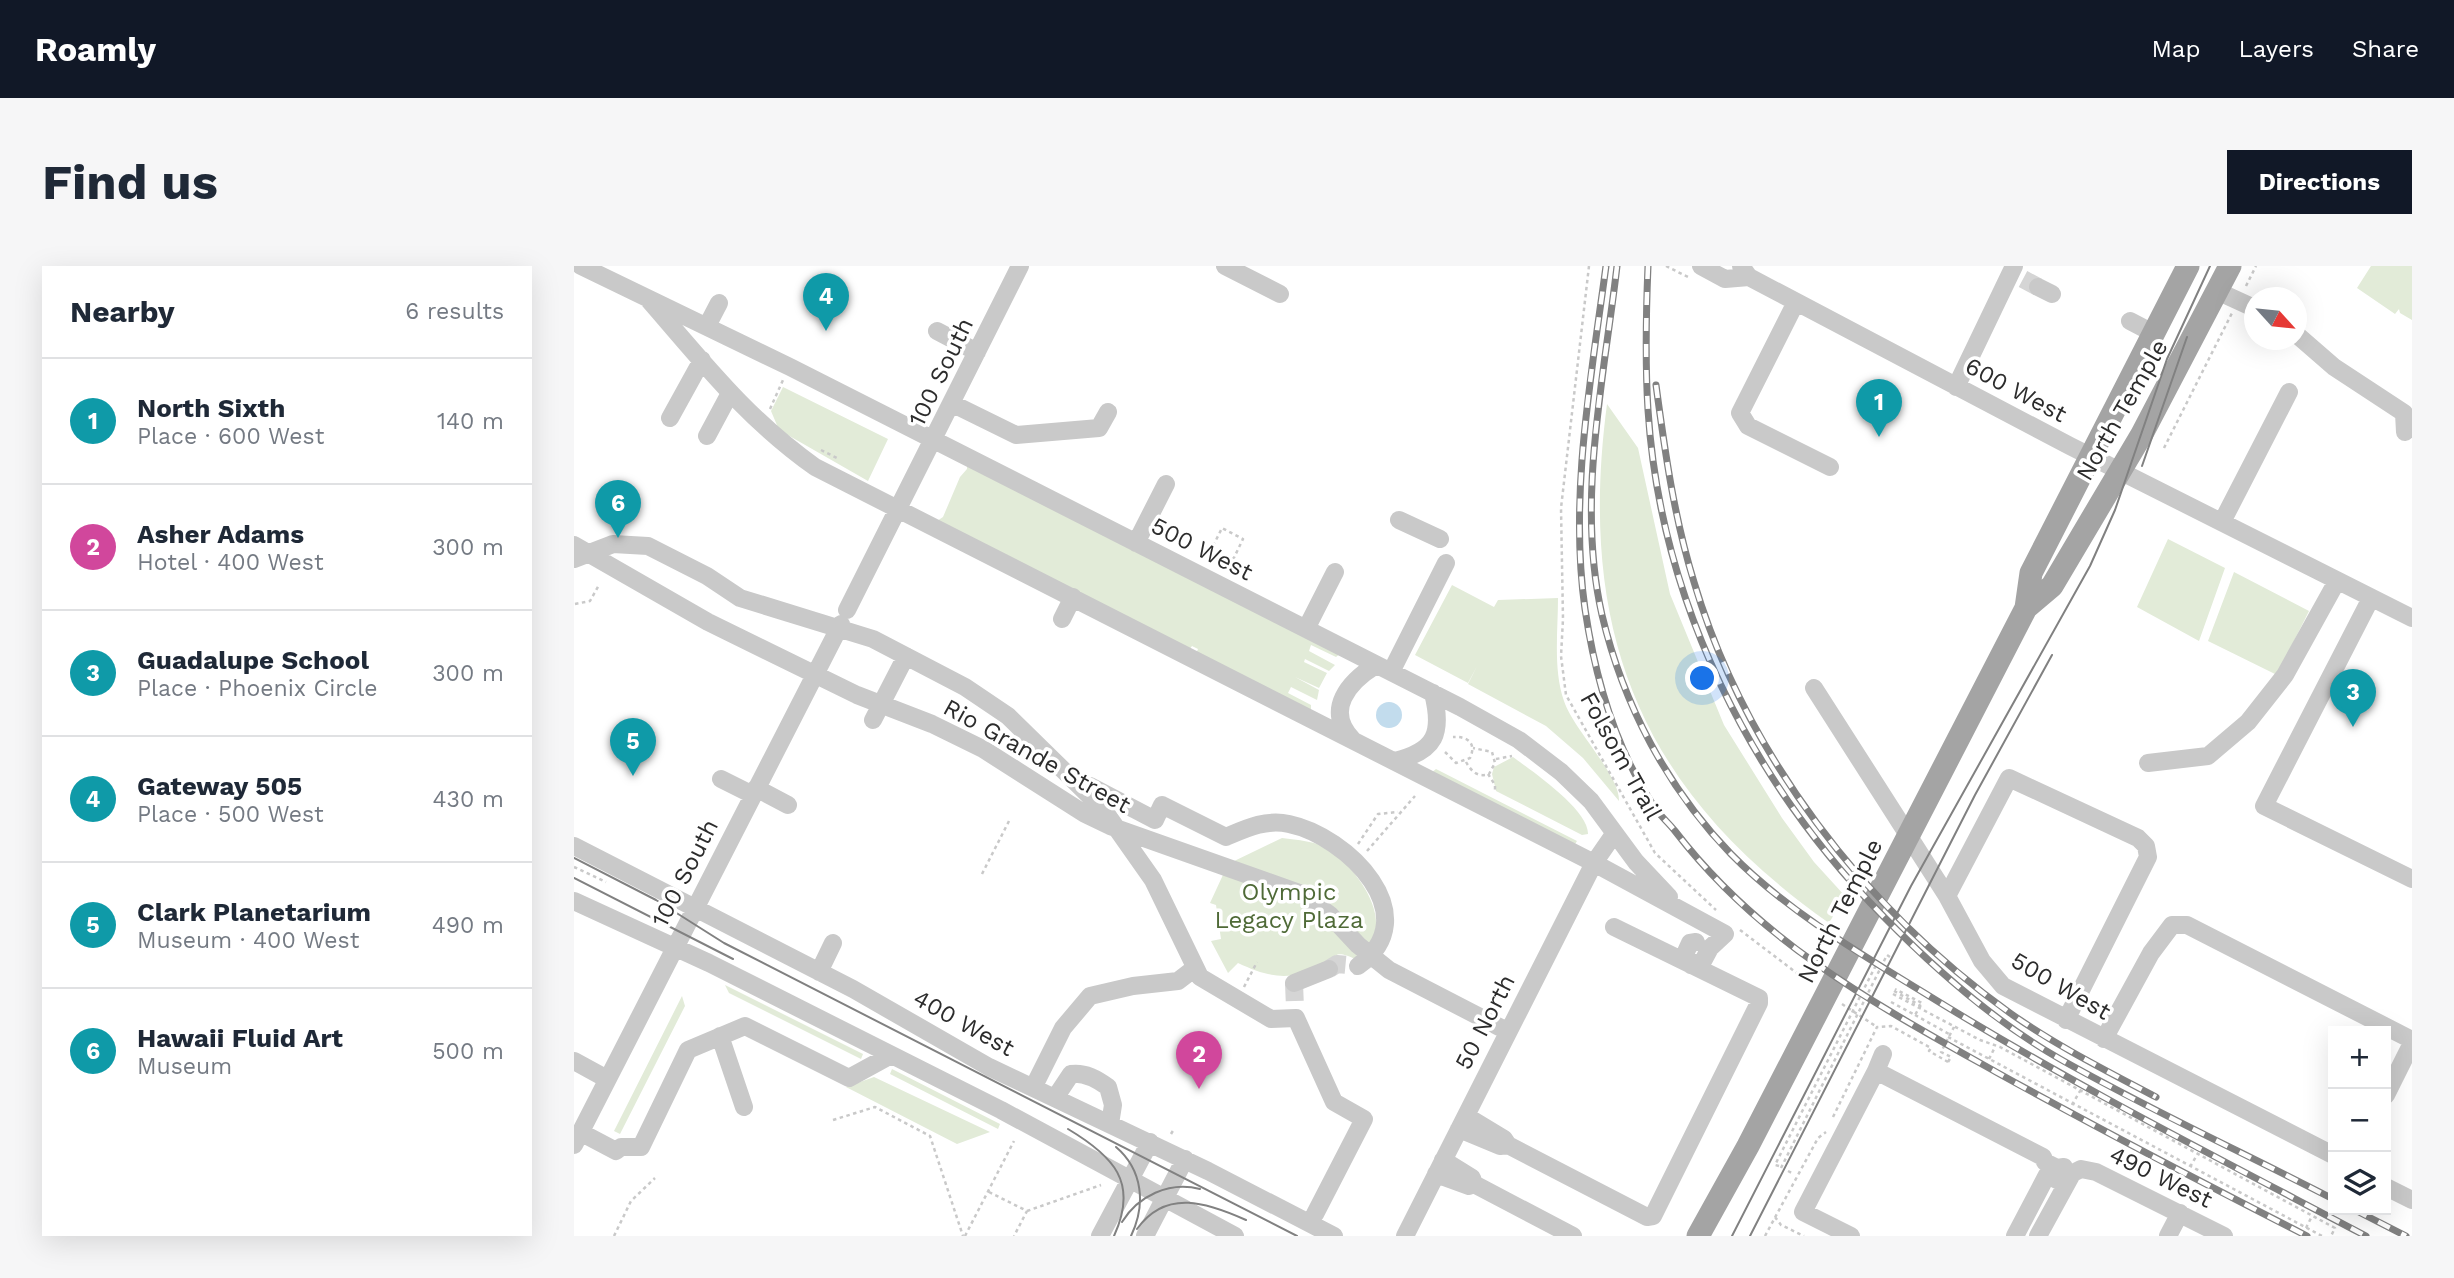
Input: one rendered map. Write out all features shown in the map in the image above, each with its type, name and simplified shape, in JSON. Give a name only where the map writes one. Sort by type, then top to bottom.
[{"type":"main road","name":"North Temple","points":[[1698,1236],[1780,1086],[2026,608],[2031,573],[2188,266]]},
{"type":"main road","name":"North Temple","points":[[2026,608],[2052,586],[2154,412],[2230,266]]},
{"type":"street","name":"500 West","points":[[581,266],[707,326],[1433,693],[1541,755],[1591,801],[1615,834],[1681,910]]},
{"type":"street","name":"100 South","points":[[577,1139],[900,510],[1020,266]]},
{"type":"street","points":[[1225,266],[1280,294]]},
{"type":"street","name":"600 West","points":[[1702,266],[1725,279],[1745,272],[1956,387],[2412,618]]},
{"type":"street","points":[[1956,387],[2027,280]]},
{"type":"street","points":[[2217,291],[2244,303]]},
{"type":"street","name":"500 West","points":[[649,300],[729,395],[766,429],[815,467],[1395,761],[1698,919],[1728,928]]},
{"type":"street","points":[[1796,302],[1740,413],[1748,426],[1830,467]]},
{"type":"street","points":[[707,326],[719,303]]},
{"type":"street","points":[[2130,321],[2153,333]]},
{"type":"street","points":[[937,331],[977,352]]},
{"type":"street","points":[[2307,343],[2334,367],[2404,413],[2405,432]]},
{"type":"street","points":[[670,418],[702,360]]},
{"type":"street","points":[[2222,522],[2289,392]]},
{"type":"street","points":[[707,436],[729,395]]},
{"type":"street","points":[[953,404],[1016,435],[1099,428],[1108,412]]},
{"type":"street","points":[[1136,543],[1166,484]]},
{"type":"street","points":[[1399,520],[1440,538]]},
{"type":"street","points":[[574,559],[613,544],[648,546],[707,576],[740,597],[873,639],[965,687],[1008,716],[1087,791],[1144,866],[1195,968],[1212,986],[1271,1019],[1296,1013],[1334,1102],[1364,1119],[1315,1214]]},
{"type":"street","name":"Rio Grande Street","points":[[574,545],[708,622],[984,749],[1085,814],[1110,826],[1302,894],[1330,915],[1358,945],[1389,970],[1507,1031]]},
{"type":"street","points":[[1353,740],[1344,724],[1342,701],[1351,682],[1383,668],[1446,563]]},
{"type":"street","points":[[1306,629],[1335,572]]},
{"type":"street","points":[[2148,763],[2208,756],[2248,722],[2285,675],[2337,581]]},
{"type":"street","points":[[1062,619],[1073,597]]},
{"type":"street","points":[[2371,597],[2264,806],[2412,879]]},
{"type":"street","points":[[873,720],[906,656]]},
{"type":"street","name":"500 West","points":[[1814,688],[1947,895],[1990,974],[2003,986],[2104,1040],[2329,1152]]},
{"type":"street","points":[[1395,761],[1417,755],[1434,738],[1438,716],[1433,693]]},
{"type":"street","points":[[1072,776],[1155,820],[1162,805],[1226,837],[1257,824],[1288,824],[1323,837],[1358,856],[1383,901],[1383,928],[1376,945],[1358,966]]},
{"type":"street","points":[[1947,895],[2009,778],[2138,838],[2146,846],[2148,857],[2066,1020]]},
{"type":"street","points":[[721,779],[788,805]]},
{"type":"street","name":"50 North","points":[[1405,1236],[1594,863],[1615,834]]},
{"type":"street","name":"400 West","points":[[574,846],[695,907],[1033,1088],[1150,1142],[1334,1236]]},
{"type":"street","points":[[574,901],[675,947],[891,1055],[1236,1236]]},
{"type":"street","points":[[1689,962],[1685,954],[1690,943],[1696,942],[1698,919]]},
{"type":"street","points":[[2104,1040],[2151,953],[2172,925],[2187,925],[2412,1041],[2405,1074],[2391,1089]]},
{"type":"street","points":[[1462,1122],[1500,1146],[1507,1145],[1647,1217],[1653,1216],[1759,1003],[1759,998],[1614,927]]},
{"type":"street","points":[[1689,962],[1703,961],[1710,948],[1728,928]]},
{"type":"street","points":[[818,972],[833,943]]},
{"type":"street","points":[[1033,1088],[1063,1028],[1090,996],[1133,986],[1178,981],[1195,968]]},
{"type":"street","points":[[1294,982],[1329,969]]},
{"type":"street","points":[[577,1139],[616,1151],[621,1147],[641,1147],[688,1050],[745,1026],[849,1078],[891,1055]]},
{"type":"street","points":[[720,1037],[744,1107]]},
{"type":"street","points":[[574,1062],[607,1079]]},
{"type":"street","points":[[1851,1236],[1803,1212],[1880,1062],[2068,1174]]},
{"type":"street","points":[[1055,1098],[1072,1074],[1080,1073],[1100,1081],[1108,1087],[1113,1105],[1110,1124]]},
{"type":"street","points":[[1100,1236],[1150,1142]]},
{"type":"street","points":[[1145,1236],[1185,1160]]},
{"type":"street","points":[[1440,1167],[1472,1178],[1474,1184],[1573,1236]]},
{"type":"street","name":"490 West","points":[[2068,1174],[2088,1169],[2096,1172],[2224,1236]]},
{"type":"street","points":[[2015,1236],[2047,1175],[2068,1174]]},
{"type":"street","points":[[2038,1236],[2068,1174]]},
{"type":"street","points":[[2391,1190],[2412,1200]]},
{"type":"street","points":[[2168,1236],[2179,1213]]},
{"type":"path","name":"Folsom Trail","points":[[1589,266],[1561,508],[1561,656],[1566,695],[1654,853],[1721,915]]},
{"type":"path","points":[[2253,287],[2256,266]]},
{"type":"path","points":[[2164,448],[2244,316]]},
{"type":"path","points":[[771,414],[770,407],[784,379]]},
{"type":"path","points":[[817,447],[839,460]]},
{"type":"path","points":[[1230,566],[1243,539],[1222,528],[1212,548],[1233,559]]},
{"type":"path","points":[[575,604],[590,601],[599,585]]},
{"type":"path","points":[[1453,737],[1469,740],[1473,748]]},
{"type":"path","points":[[1488,750],[1493,741]]},
{"type":"path","points":[[1473,748],[1488,750],[1496,759],[1509,759],[1515,753]]},
{"type":"path","points":[[1466,762],[1473,748]]},
{"type":"path","points":[[1445,752],[1455,764],[1466,762]]},
{"type":"path","points":[[1488,774],[1496,759]]},
{"type":"path","points":[[1466,762],[1476,773],[1488,774]]},
{"type":"path","points":[[1471,783],[1476,773]]},
{"type":"path","points":[[1488,774],[1495,785],[1495,795]]},
{"type":"path","points":[[1358,856],[1415,796]]},
{"type":"path","points":[[1358,856],[1378,814],[1400,811]]},
{"type":"path","points":[[982,874],[1009,821]]},
{"type":"path","points":[[1728,928],[1811,984]]},
{"type":"path","points":[[1780,1167],[1806,1108],[1860,1003],[1886,955],[1889,957]]},
{"type":"path","points":[[1237,1000],[1257,962]]},
{"type":"path","points":[[1894,991],[1922,1003],[1915,1015]]},
{"type":"path","points":[[1833,998],[1877,1027]]},
{"type":"path","points":[[1891,1002],[2072,1105],[2322,1236]]},
{"type":"path","points":[[1920,1007],[2335,1228],[2331,1236]]},
{"type":"path","points":[[1948,1062],[1951,1057],[1941,1052],[1954,1027]]},
{"type":"path","points":[[1989,1059],[1996,1046]]},
{"type":"path","points":[[2072,1105],[2080,1091]]},
{"type":"path","points":[[833,1120],[875,1107],[930,1136],[964,1236]]},
{"type":"path","points":[[1171,1134],[1174,1129]]},
{"type":"path","points":[[964,1236],[1014,1142]]},
{"type":"path","points":[[2190,1167],[2197,1154]]},
{"type":"path","points":[[614,1236],[631,1201],[655,1178]]},
{"type":"path","points":[[1014,1236],[1027,1211],[1101,1185]]},
{"type":"path","points":[[989,1192],[1027,1211]]},
{"type":"path","points":[[2306,1228],[2312,1216]]},
{"type":"path","points":[[1775,1217],[1781,1224],[1804,1236]]},
{"type":"green space","points":[[2371,266],[2412,266],[2412,320],[2400,313],[2399,309],[2395,314],[2357,288]]},
{"type":"green space","points":[[783,387],[888,439],[868,481],[779,430],[771,411]]},
{"type":"green space","points":[[1607,404],[1638,448],[1670,594],[1724,725],[1782,818],[1814,862],[1845,896],[1829,923],[1764,872],[1710,818],[1668,760],[1636,699],[1614,633],[1602,563],[1600,486]]},
{"type":"green space","points":[[967,462],[1341,653],[1336,657],[1311,645],[1309,651],[1335,665],[1329,671],[1305,659],[1304,662],[1327,673],[1319,688],[1295,677],[1319,690],[1317,700],[1291,687],[1288,693],[1311,705],[1311,712],[1196,654],[1198,649],[1192,646],[1189,650],[937,521],[943,517],[960,477],[967,469]]},
{"type":"green space","points":[[2168,539],[2225,568],[2199,641],[2137,607]]},
{"type":"green space","points":[[2234,572],[2309,611],[2277,675],[2208,641]]},
{"type":"green space","points":[[1452,585],[1494,607],[1498,600],[1558,598],[1557,663],[1564,701],[1612,778],[1619,801],[1583,758],[1546,726],[1468,684],[1477,666],[1468,683],[1415,655]]},
{"type":"green space","points":[[1513,757],[1570,803],[1586,824],[1588,834],[1582,835],[1496,791],[1492,774],[1494,767]]},
{"type":"green space","points":[[1436,769],[1577,841],[1574,846],[1431,773]]},
{"type":"green space","name":"Olympic Legacy Plaza","points":[[1282,838],[1319,845],[1342,860],[1364,887],[1372,902],[1376,917],[1375,933],[1369,947],[1357,960],[1338,954],[1319,968],[1287,976],[1259,972],[1238,963],[1228,973],[1211,941],[1221,939],[1216,905],[1210,903],[1228,864]]},
{"type":"green space","points":[[725,985],[863,1054],[861,1059],[729,993]]},
{"type":"green space","points":[[682,996],[685,1006],[620,1134],[614,1131]]},
{"type":"green space","points":[[892,1069],[1000,1124],[998,1129],[890,1074]]},
{"type":"green space","points":[[874,1077],[990,1132],[957,1144],[846,1087]]},
{"type":"water","points":[[1389,702],[1398,706],[1402,715],[1398,724],[1389,728],[1380,724],[1376,715],[1380,706]]},
{"type":"tunnel","points":[[2023,279],[2038,287]]},
{"type":"tunnel","points":[[1329,969],[1337,964],[1358,966]]},
{"type":"tunnel","points":[[1294,983],[1295,1008]]},
{"type":"tram line","points":[[1732,1236],[1911,886],[2090,566],[2115,510],[2167,359],[2210,266]]},
{"type":"tram line","points":[[2142,466],[2187,337]]},
{"type":"tram line","points":[[1750,1236],[1975,795],[2052,655]]},
{"type":"tram line","points":[[574,858],[656,900],[724,943],[1297,1236]]},
{"type":"tram line","points":[[574,878],[733,959]]},
{"type":"tram line","points":[[1068,1129],[1098,1150],[1117,1172],[1124,1200],[1114,1236]]},
{"type":"tram line","points":[[1116,1147],[1125,1156],[1137,1177],[1139,1212],[1131,1236]]},
{"type":"tram line","points":[[1122,1222],[1137,1205],[1155,1193],[1177,1187],[1200,1189]]},
{"type":"tram line","points":[[1137,1229],[1148,1216],[1174,1204],[1188,1203],[1217,1208],[1246,1220]]},
{"type":"railway","points":[[1606,266],[1584,438],[1579,524],[1581,567],[1589,635],[1608,711],[1628,759],[1655,809],[1709,871],[1744,906],[1782,939],[1822,968],[1951,1047],[2151,1156],[2307,1236]]},
{"type":"railway","points":[[1617,266],[1595,440],[1592,484],[1595,572],[1602,615],[1622,681],[1650,743],[1687,801],[1731,854],[1752,874],[1799,912],[1849,946],[2089,1089],[2366,1236]]},
{"type":"railway","points":[[1648,266],[1648,410],[1656,481],[1671,551],[1693,619],[1721,684],[1754,748],[1793,808],[1836,864],[1884,917],[1945,975],[2012,1029],[2093,1077],[2328,1196]]},
{"type":"railway","points":[[1656,385],[1681,533],[1716,646],[1744,707],[1778,767],[1817,823],[1860,876],[1907,926],[1957,972],[2045,1036],[2156,1097]]},
{"type":"railway","points":[[2365,1215],[2406,1236]]},
{"type":"place","name":"Gateway 505","points":[[826,331]]},
{"type":"place","name":"North Sixth","points":[[1879,437]]},
{"type":"place","name":"Hawaii Fluid Art","points":[[618,538]]},
{"type":"place","name":"Guadalupe School","points":[[2353,727]]},
{"type":"place","name":"Clark Planetarium","points":[[633,776]]},
{"type":"place","name":"Asher Adams","points":[[1199,1089]]}]
